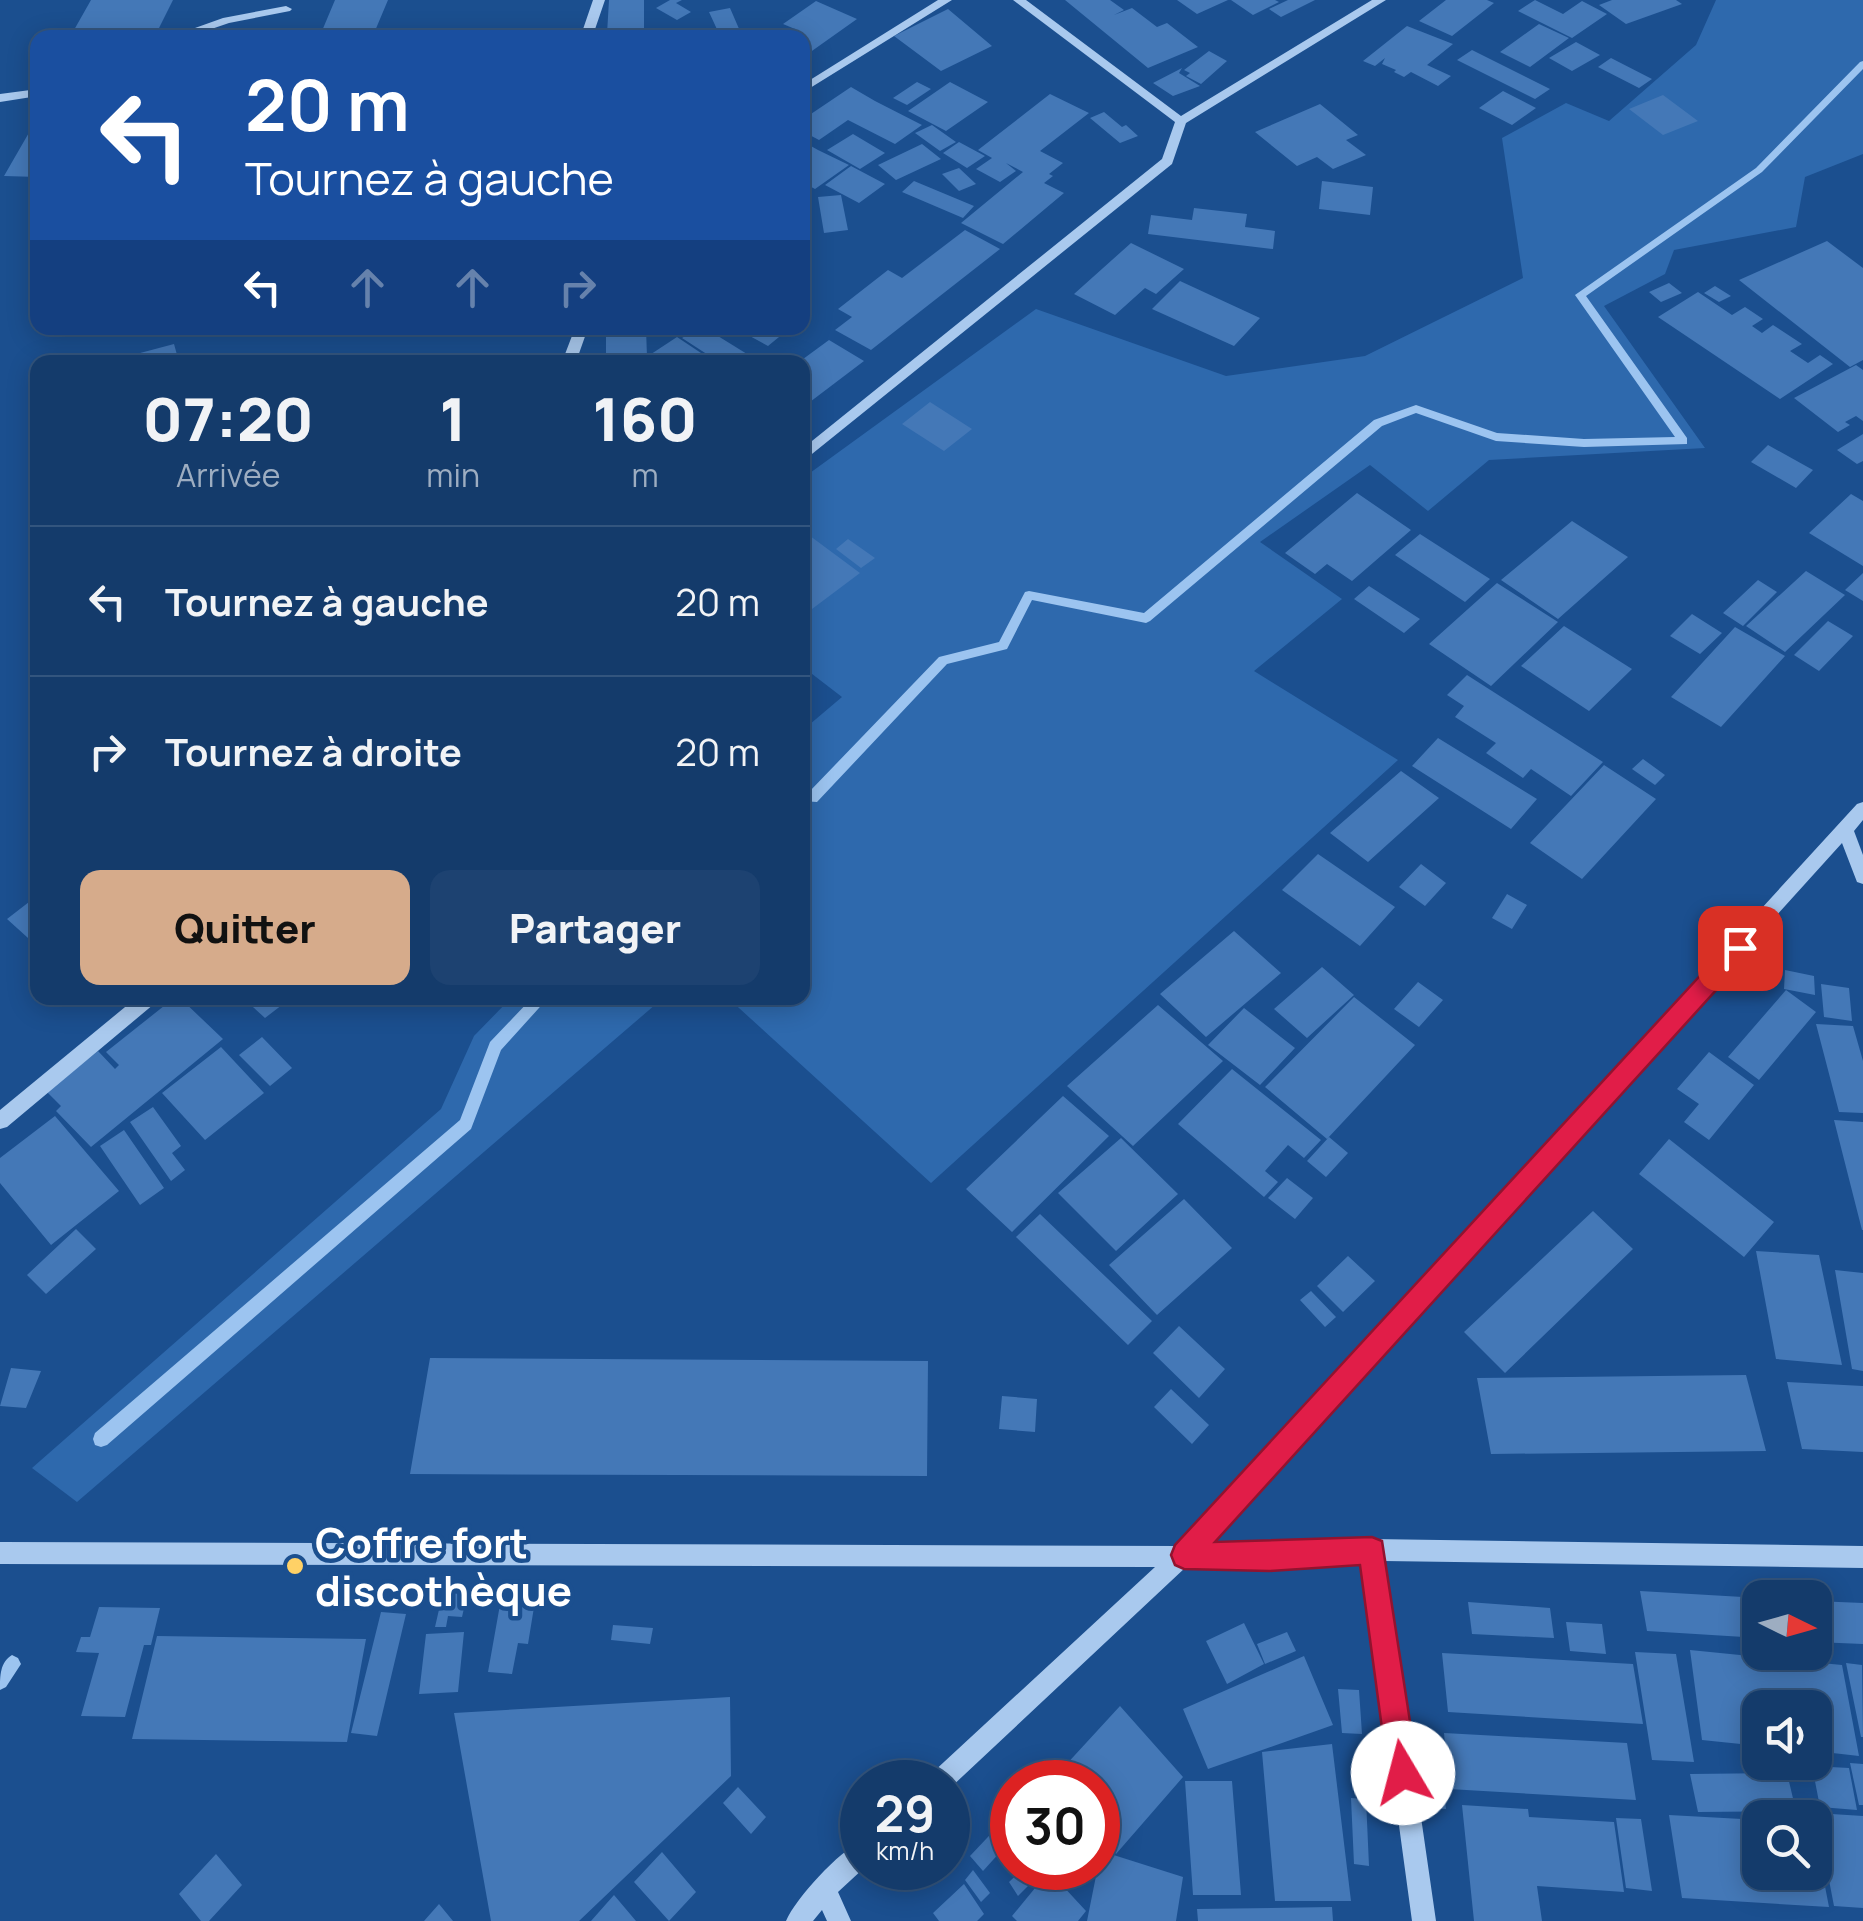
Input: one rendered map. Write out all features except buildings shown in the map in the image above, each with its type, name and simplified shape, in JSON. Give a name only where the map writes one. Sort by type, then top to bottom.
[{"type":"street","points":[[589,30],[598,0]]},
{"type":"street","points":[[810,85],[946,0]]},
{"type":"street","points":[[1019,0],[1180,121]]},
{"type":"street","points":[[810,451],[1168,161],[1180,121],[1380,0]]},
{"type":"street","points":[[196,30],[227,20],[286,10]]},
{"type":"street","points":[[0,98],[30,93]]},
{"type":"street","points":[[963,1760],[1184,1555],[1863,809]]},
{"type":"street","points":[[1846,832],[1863,877]]},
{"type":"street","points":[[0,1121],[140,1005]]},
{"type":"street","points":[[1372,1550],[1424,1921]]},
{"type":"street","points":[[0,1553],[1269,1557],[1372,1550],[1863,1557]]},
{"type":"street","points":[[798,1921],[840,1874]]},
{"type":"street","points":[[824,1889],[839,1921]]},
{"type":"shaded area","points":[[1716,0],[1863,0],[1863,154],[1805,177],[1796,227],[1674,250],[1665,274],[1604,306],[1705,448],[1489,460],[1428,511],[1370,465],[1260,542],[1342,599],[1254,671],[1398,760],[931,1183],[736,1005],[810,1005],[810,724],[842,697],[810,672],[810,473],[1036,309],[1226,376],[1365,356],[1523,278],[1502,138],[1566,103],[1609,121],[1696,45]]},
{"type":"shaded area","points":[[504,1005],[655,1005],[77,1502],[32,1468],[441,1109],[474,1036]]},
{"type":"waterway","points":[[810,798],[943,660],[1003,646],[1029,595],[1146,618],[1378,423],[1416,409],[1496,437],[1584,443],[1683,441],[1580,295],[1759,170],[1863,64]]},
{"type":"waterway","points":[[101,1439],[466,1124],[495,1046],[534,1005]]},
{"type":"waterway","points":[[0,1681],[12,1664]]},
{"type":"place","name":"Coffre fort discothèque","points":[[295,1566]]},
{"type":"route","points":[[1403,1773],[1372,1550],[1269,1557],[1184,1555],[1740,948]]}]
